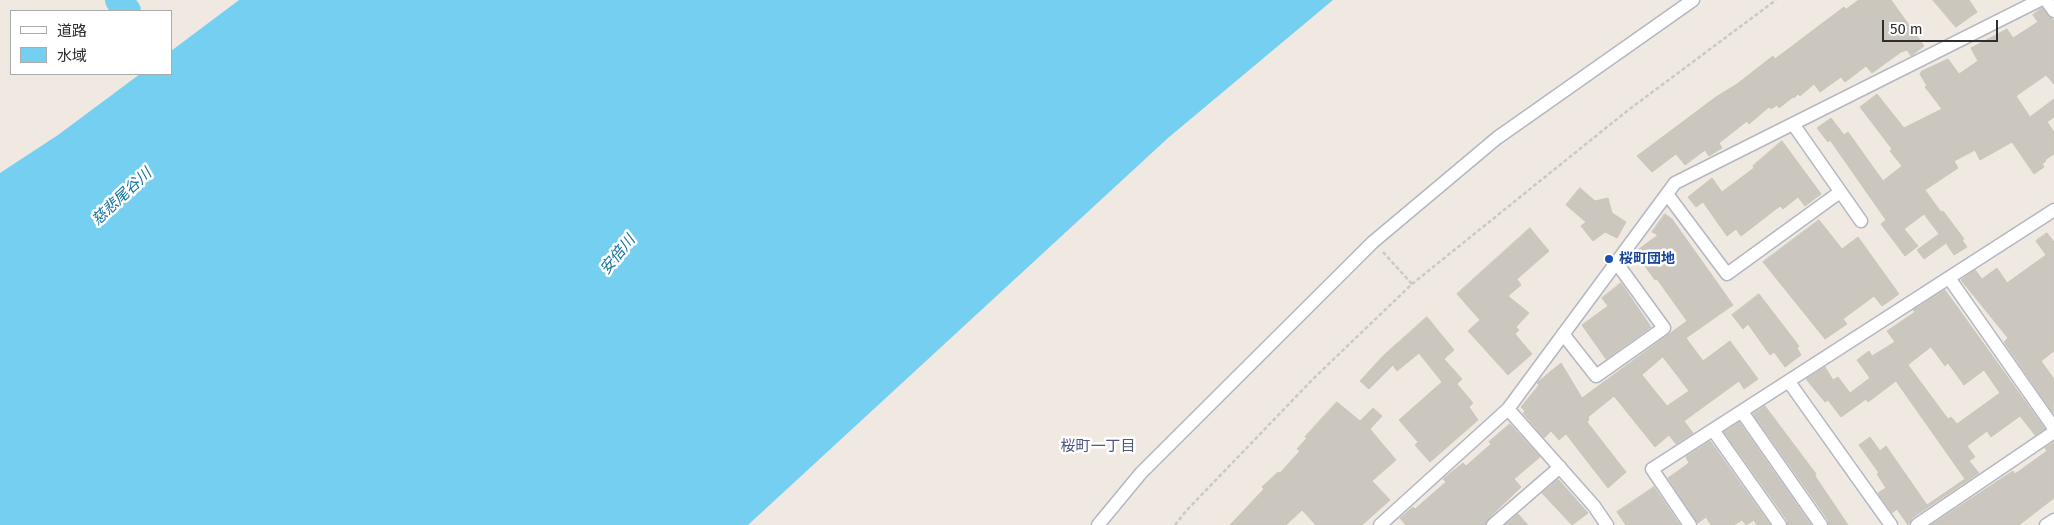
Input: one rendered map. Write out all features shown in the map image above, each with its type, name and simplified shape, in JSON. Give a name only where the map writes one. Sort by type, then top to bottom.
[{"type":"street","points":[[1098,525],[1141,473],[1373,242],[1497,138],[1693,0]]},
{"type":"street","points":[[1380,525],[1508,409],[1675,183],[2040,0]]},
{"type":"street","points":[[2046,0],[2054,11]]},
{"type":"street","points":[[1793,124],[1861,221]]},
{"type":"street","points":[[1667,194],[1727,274],[1840,192]]},
{"type":"street","points":[[1690,525],[1652,469],[2054,210]]},
{"type":"street","points":[[1563,334],[1596,376],[1664,328],[1616,262]]},
{"type":"street","points":[[1949,278],[2054,428]]},
{"type":"street","points":[[1789,382],[1891,525]]},
{"type":"street","points":[[1508,409],[1594,506],[1607,525]]},
{"type":"street","points":[[1742,412],[1821,525]]},
{"type":"street","points":[[1713,430],[1780,525]]},
{"type":"street","points":[[1917,525],[2054,432]]},
{"type":"street","points":[[1493,525],[1560,467]]},
{"type":"street","points":[[2046,525],[2054,520]]},
{"type":"path","points":[[1175,525],[1186,510],[1313,379],[1412,284],[1628,111],[1776,0]]},
{"type":"path","points":[[1373,242],[1412,284]]},
{"type":"water","name":"安倍川","points":[[239,0],[1333,0],[1168,138],[748,525],[0,525],[0,173],[58,135],[139,75],[172,75],[172,50]]},
{"type":"building","points":[[1859,0],[1891,0],[1924,46],[1911,56],[1907,50],[1901,52],[1872,73],[1866,66],[1845,82],[1841,77],[1820,92],[1814,84],[1800,96],[1798,94],[1779,108],[1777,105],[1771,109],[1769,107],[1749,124],[1747,121],[1719,143],[1722,148],[1709,156],[1705,150],[1685,165],[1676,154],[1652,172],[1637,156],[1773,56],[1775,59],[1844,7],[1846,9]]},
{"type":"building","points":[[1933,0],[1969,0],[1977,12],[1956,27]]},
{"type":"building","points":[[2042,8],[2054,21],[2054,84],[2046,75],[2016,96],[2030,117],[2054,99],[2054,117],[2047,122],[2054,132],[2054,154],[2045,160],[2042,164],[2044,167],[2034,174],[2012,142],[1980,160],[1975,150],[1954,161],[1958,168],[1925,190],[1964,239],[1962,240],[1967,247],[1954,255],[1946,243],[1924,259],[1917,250],[1939,234],[1924,214],[1904,229],[1918,246],[1905,256],[1881,224],[1886,220],[1830,140],[1828,142],[1817,128],[1831,118],[1844,135],[1848,132],[1883,181],[1902,166],[1890,151],[1892,149],[1860,107],[1877,94],[1904,128],[1942,109],[1925,87],[1927,86],[1920,74],[1922,71],[1948,59],[1959,74],[1978,61],[1971,48],[2007,29],[2013,38],[2038,22],[2033,15]]},
{"type":"building","points":[[1782,141],[1821,194],[1805,206],[1798,197],[1783,209],[1780,206],[1741,236],[1736,229],[1727,236],[1703,202],[1696,207],[1688,197],[1712,178],[1722,192],[1754,168],[1753,166]]},
{"type":"building","points":[[1580,188],[1595,201],[1608,198],[1612,213],[1626,222],[1617,238],[1605,232],[1593,241],[1581,226],[1586,222],[1566,205]]},
{"type":"building","points":[[1665,214],[1672,219],[1733,305],[1686,338],[1703,361],[1730,341],[1758,379],[1744,389],[1739,381],[1684,421],[1693,433],[1676,444],[1669,435],[1655,447],[1614,396],[1588,417],[1589,420],[1587,422],[1626,472],[1608,488],[1566,434],[1559,440],[1551,431],[1544,438],[1523,413],[1525,411],[1521,407],[1539,385],[1537,383],[1561,363],[1582,398],[1687,321],[1635,252],[1658,235],[1652,232]],"holes":[[[1663,357],[1689,391],[1667,406],[1642,375]]]},
{"type":"building","points":[[1819,220],[1842,249],[1858,237],[1899,294],[1882,306],[1874,296],[1843,319],[1847,324],[1825,339],[1763,262]]},
{"type":"building","points":[[1530,228],[1549,251],[1517,279],[1521,285],[1508,296],[1529,313],[1516,327],[1519,330],[1515,334],[1532,354],[1508,375],[1468,331],[1480,320],[1457,294]]},
{"type":"building","points":[[2047,233],[2054,242],[2054,351],[2041,361],[2054,379],[2053,413],[2004,342],[2008,338],[1961,280],[1975,270],[1982,279],[1997,268],[2007,283],[2046,255],[2036,241]]},
{"type":"building","points":[[1621,283],[1651,327],[1606,359],[1582,325],[1608,306],[1602,298]]},
{"type":"building","points":[[1945,290],[2045,429],[2035,435],[2020,416],[1991,437],[1987,431],[1967,446],[1975,457],[1969,461],[1979,473],[1912,518],[1908,525],[1897,509],[1892,513],[1878,493],[1886,488],[1877,474],[1879,473],[1859,445],[1870,437],[1880,451],[1886,446],[1927,505],[1965,479],[1896,381],[1868,402],[1866,399],[1841,417],[1828,400],[1825,402],[1806,379],[1825,367],[1833,380],[1838,377],[1850,393],[1870,378],[1857,360],[1869,351],[1872,356],[1895,342],[1887,331],[1915,312],[1913,310]],"holes":[[[1931,347],[1945,366],[1948,363],[1964,385],[1984,370],[2000,393],[1957,424],[1951,417],[1948,419],[1908,365]]]},
{"type":"building","points":[[1759,294],[1799,346],[1797,348],[1801,355],[1785,367],[1774,352],[1770,355],[1748,324],[1743,329],[1732,315]]},
{"type":"building","points":[[1427,317],[1454,350],[1444,359],[1462,379],[1457,384],[1473,403],[1469,407],[1478,420],[1430,462],[1415,445],[1418,442],[1399,420],[1442,382],[1419,353],[1397,371],[1393,365],[1369,389],[1360,381],[1384,355]]},
{"type":"building","points":[[1337,402],[1360,421],[1373,408],[1382,416],[1370,429],[1396,460],[1372,481],[1390,500],[1362,525],[1316,525],[1302,510],[1286,525],[1230,525],[1264,489],[1262,487],[1278,472],[1280,473],[1300,451],[1297,449],[1307,438],[1305,437]]},
{"type":"building","points":[[1765,406],[1816,474],[1815,476],[1848,525],[1829,525],[1828,520],[1753,414]]},
{"type":"building","points":[[1739,422],[1811,525],[1788,525],[1787,520],[1724,432]]},
{"type":"building","points":[[1510,424],[1540,457],[1514,479],[1521,487],[1488,519],[1485,525],[1406,525],[1400,518],[1413,507],[1415,509],[1446,482],[1443,479],[1463,463],[1466,466]]},
{"type":"building","points":[[1710,441],[1770,525],[1757,525],[1754,520],[1746,525],[1742,520],[1734,525],[1711,525],[1706,517],[1698,523],[1668,478],[1689,463],[1686,457]]},
{"type":"building","points":[[2054,442],[2054,498],[2019,525],[1931,525],[2013,471],[2015,474],[2047,451],[2045,448]]},
{"type":"building","points":[[1558,479],[1588,513],[1572,525],[1542,493]]},
{"type":"building","points":[[1654,487],[1680,525],[1626,525],[1617,512]]},
{"type":"building","points":[[1518,514],[1528,525],[1505,525]]},
{"type":"waterway","name":"慈悲尾谷川","points":[[119,0],[126,10]]},
{"type":"place","name":"桜町団地","points":[[1609,259]]},
{"type":"district","name":"桜町一丁目","points":[[1098,447]]}]
